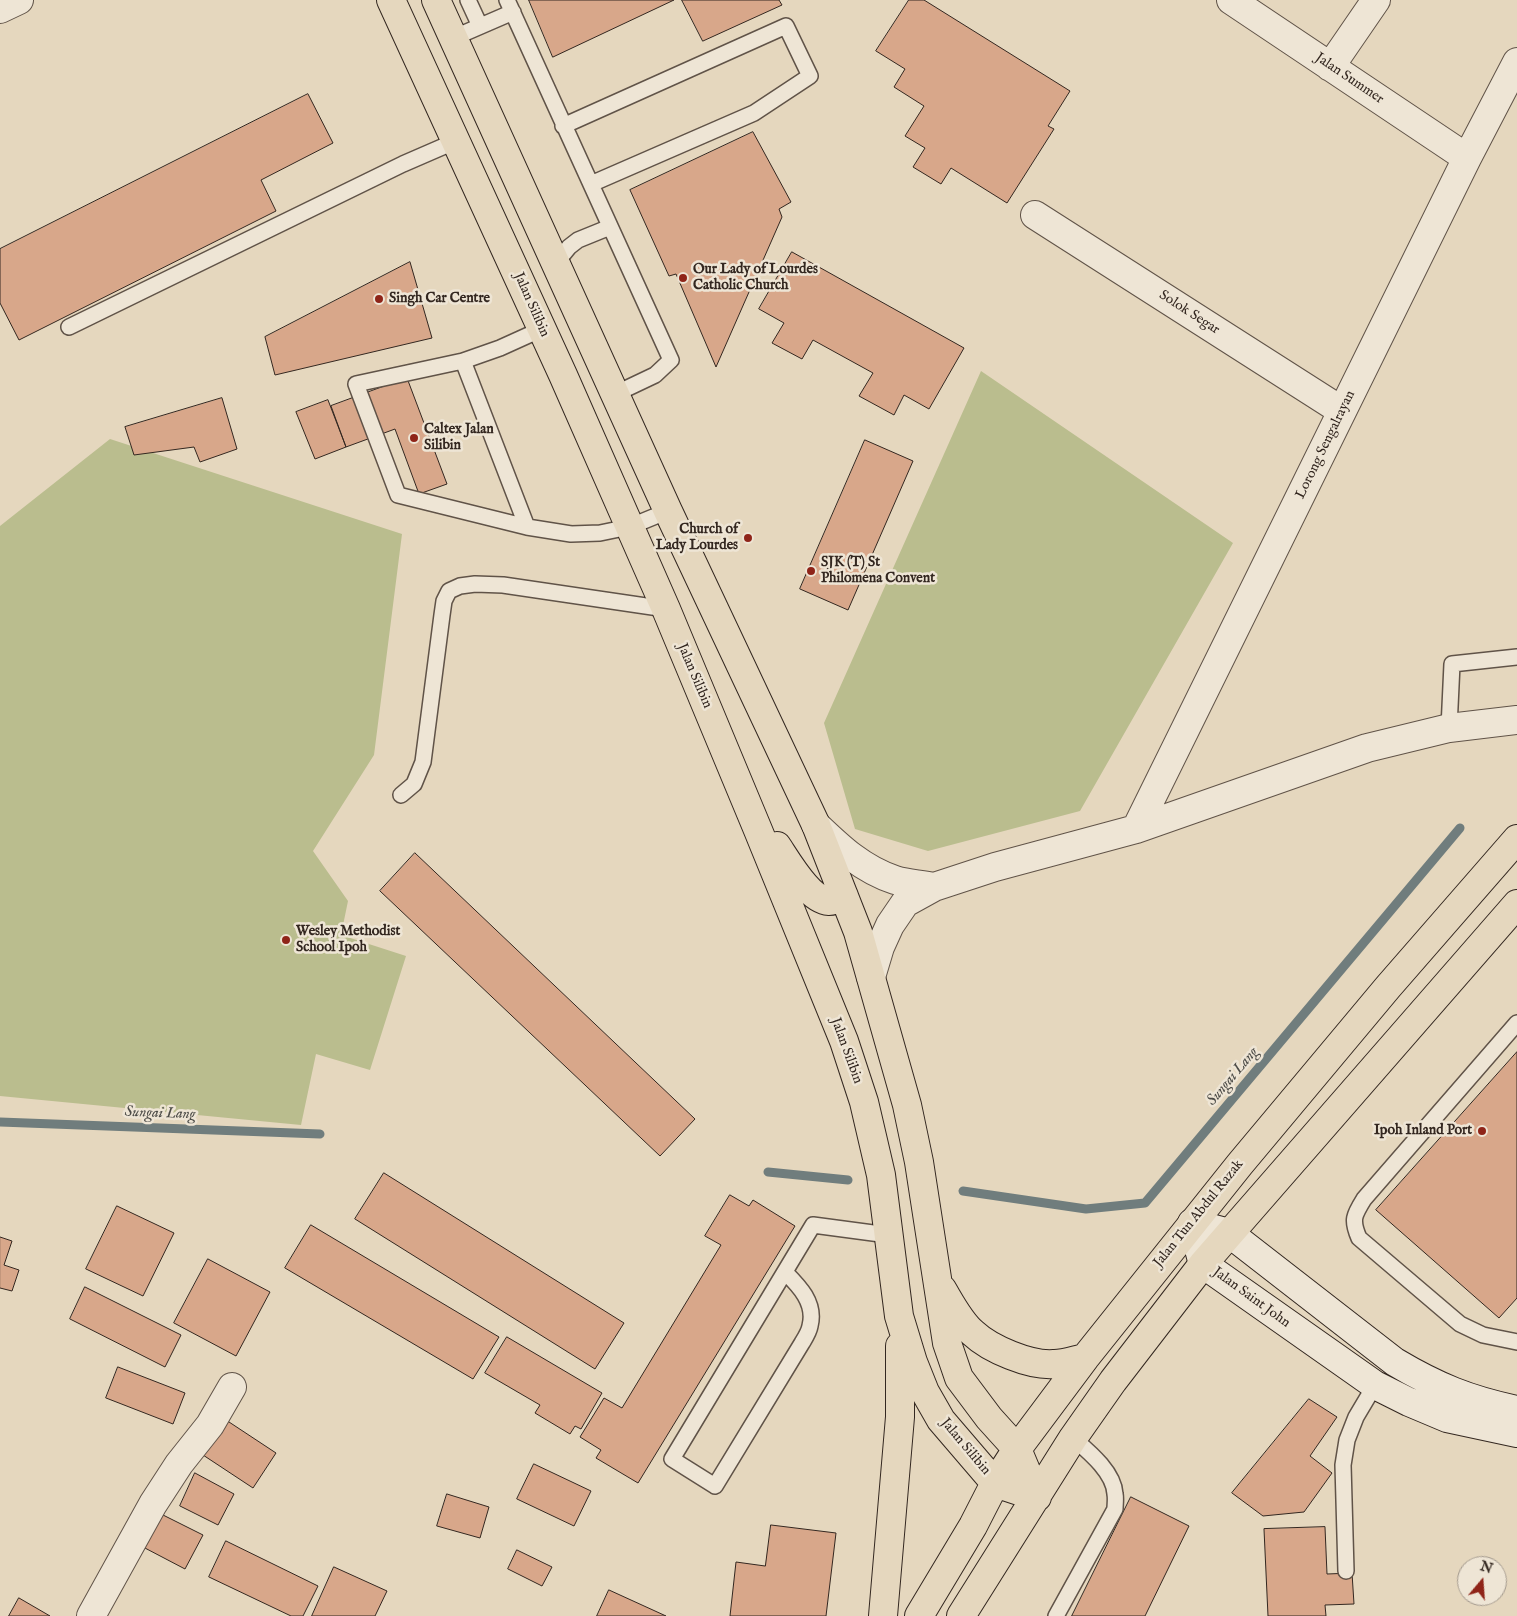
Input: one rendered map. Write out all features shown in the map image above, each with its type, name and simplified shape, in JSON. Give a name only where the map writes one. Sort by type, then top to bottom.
[{"type":"main road","name":"Jalan Silibin","points":[[391,0],[542,329],[666,609],[844,1041],[864,1102],[880,1175],[899,1316],[913,1362],[925,1392],[941,1420],[995,1483],[1037,1497]]},
{"type":"main road","points":[[436,0],[668,511],[816,825],[858,932],[907,1105],[919,1162],[947,1343],[959,1378],[989,1418],[1017,1449],[1037,1497]]},
{"type":"main road","points":[[746,801],[800,880],[811,892],[821,899],[830,901],[844,896]]},
{"type":"main road","name":"Jalan Tun Abdul Razak","points":[[919,1616],[995,1483],[1017,1449],[1085,1358],[1192,1223],[1388,987],[1517,839]]},
{"type":"main road","points":[[961,1616],[1074,1438],[1113,1381],[1203,1264],[1517,904]]},
{"type":"main road","points":[[936,1279],[954,1310],[972,1333],[993,1348],[1025,1360],[1054,1364],[1085,1358]]},
{"type":"main road","points":[[883,1616],[900,1417],[899,1316]]},
{"type":"street","points":[[0,9],[19,0]]},
{"type":"street","name":"Jalan Summer","points":[[1231,0],[1467,158]]},
{"type":"street","points":[[1330,67],[1376,0]]},
{"type":"street","name":"Lorong Sengalrayan","points":[[1136,830],[1467,158],[1517,62]]},
{"type":"street","name":"Solok Segar","points":[[1035,215],[1342,412]]},
{"type":"street","points":[[871,977],[890,925],[900,910],[905,903],[934,886],[995,867],[1136,830],[1367,748],[1449,728],[1512,723]]},
{"type":"street","points":[[816,825],[843,851],[865,867],[896,880],[934,886]]},
{"type":"street","points":[[1192,1223],[1229,1233],[1382,1351],[1425,1380],[1456,1394],[1517,1410]]},
{"type":"street","name":"Jalan Saint John","points":[[1192,1223],[1203,1264],[1375,1385],[1447,1418],[1517,1433]]},
{"type":"street","points":[[91,1616],[153,1504],[179,1464],[210,1425],[232,1387]]},
{"type":"lane","points":[[468,0],[480,26]]},
{"type":"lane","points":[[453,38],[480,26],[510,6],[671,360],[655,375],[616,394]]},
{"type":"lane","points":[[564,126],[786,26],[810,76],[754,113],[591,184]]},
{"type":"lane","points":[[69,327],[394,169],[456,141]]},
{"type":"lane","points":[[556,263],[569,247],[578,240],[610,227]]},
{"type":"lane","points":[[542,329],[500,348],[463,361],[356,384],[398,495],[528,527],[571,534],[600,534],[629,527],[668,511]]},
{"type":"lane","points":[[463,361],[528,527]]},
{"type":"lane","points":[[401,795],[414,784],[424,762],[444,601],[449,592],[460,586],[503,585],[666,609]]},
{"type":"lane","points":[[1449,728],[1452,664],[1517,657]]},
{"type":"lane","points":[[1517,1023],[1364,1199],[1356,1211],[1354,1226],[1359,1238],[1460,1324],[1483,1335],[1517,1342]]},
{"type":"lane","points":[[785,1272],[802,1289],[810,1305],[811,1325],[802,1344],[715,1486],[672,1459],[813,1225],[888,1235]]},
{"type":"lane","points":[[1346,1571],[1343,1466],[1347,1440],[1356,1417],[1375,1385]]},
{"type":"lane","points":[[1056,1616],[1114,1509],[1116,1492],[1107,1473],[1094,1456],[1074,1438]]},
{"type":"green space","points":[[981,371],[1233,543],[1080,811],[928,851],[855,829],[824,723]]},
{"type":"green space","points":[[110,439],[402,534],[374,755],[313,851],[348,901],[341,935],[406,956],[370,1070],[316,1054],[301,1125],[0,1096],[0,526]]},
{"type":"building","points":[[529,0],[674,0],[553,57]]},
{"type":"building","points":[[682,0],[779,0],[782,5],[703,41]]},
{"type":"building","points":[[909,0],[924,0],[1070,91],[1048,126],[1054,129],[1007,203],[951,168],[941,184],[913,167],[925,148],[905,136],[924,106],[894,87],[905,69],[876,51]]},
{"type":"building","points":[[308,94],[333,143],[261,180],[276,211],[19,340],[0,303],[0,249]]},
{"type":"building","points":[[753,132],[791,202],[779,209],[782,217],[716,367],[676,274],[669,276],[630,190]]},
{"type":"building","points":[[792,252],[964,348],[929,409],[904,395],[894,415],[859,396],[873,373],[813,340],[802,359],[772,343],[784,323],[759,309]]},
{"type":"building","name":"Singh Car Centre","points":[[410,262],[432,338],[275,375],[265,337]]},
{"type":"building","name":"Caltex Jalan Silibin","points":[[407,378],[447,484],[419,494],[395,429],[346,447],[331,406]]},
{"type":"building","points":[[222,398],[237,449],[200,462],[194,447],[134,455],[125,427]]},
{"type":"building","points":[[328,400],[346,447],[315,459],[296,412]]},
{"type":"building","points":[[865,440],[913,461],[848,610],[800,589]]},
{"type":"building","points":[[415,853],[695,1119],[660,1156],[380,891]]},
{"type":"building","name":"Ipoh Inland Port","points":[[1517,1052],[1517,1298],[1499,1318],[1376,1210]]},
{"type":"building","points":[[384,1173],[624,1323],[595,1369],[355,1219]]},
{"type":"building","points":[[730,1195],[749,1206],[753,1200],[795,1226],[638,1483],[596,1458],[601,1450],[580,1437],[604,1398],[622,1408],[721,1245],[705,1236]]},
{"type":"building","points":[[117,1206],[174,1233],[143,1296],[86,1269]]},
{"type":"building","points":[[311,1225],[499,1337],[473,1379],[285,1268]]},
{"type":"building","points":[[0,1237],[12,1241],[4,1265],[19,1270],[12,1291],[0,1288]]},
{"type":"building","points":[[208,1259],[270,1292],[236,1356],[174,1323]]},
{"type":"building","points":[[85,1287],[181,1335],[165,1367],[70,1319]]},
{"type":"building","points":[[507,1337],[602,1393],[581,1429],[575,1426],[570,1434],[535,1413],[540,1405],[485,1373]]},
{"type":"building","points":[[118,1367],[185,1393],[173,1424],[106,1398]]},
{"type":"building","points":[[1309,1399],[1337,1417],[1310,1456],[1332,1473],[1304,1512],[1263,1516],[1232,1493]]},
{"type":"building","points":[[226,1420],[276,1453],[253,1488],[203,1455]]},
{"type":"building","points":[[534,1464],[591,1491],[574,1526],[517,1499]]},
{"type":"building","points":[[195,1473],[234,1494],[218,1525],[180,1506]]},
{"type":"building","points":[[447,1494],[489,1507],[480,1538],[437,1526]]},
{"type":"building","points":[[1131,1497],[1189,1526],[1145,1616],[1072,1616]]},
{"type":"building","points":[[161,1514],[203,1535],[185,1569],[143,1547]]},
{"type":"building","points":[[771,1525],[836,1533],[826,1616],[730,1616],[736,1562],[765,1566]]},
{"type":"building","points":[[1325,1527],[1327,1574],[1352,1573],[1354,1604],[1325,1605],[1326,1616],[1268,1616],[1264,1529]]},
{"type":"building","points":[[226,1541],[318,1586],[303,1616],[291,1616],[209,1577]]},
{"type":"building","points":[[517,1550],[552,1567],[542,1586],[508,1569]]},
{"type":"building","points":[[334,1567],[387,1591],[375,1616],[312,1616]]},
{"type":"building","points":[[609,1590],[666,1616],[597,1616]]},
{"type":"building","points":[[19,1598],[50,1616],[9,1616]]},
{"type":"waterway","name":"Sungai Lang","points":[[963,1191],[1086,1209],[1145,1203],[1460,828]]},
{"type":"waterway","name":"Sungai Lang","points":[[0,1122],[320,1134]]},
{"type":"waterway","name":"Sungai Lang","points":[[768,1172],[848,1180]]},
{"type":"place","name":"Our Lady of Lourdes Catholic Church","points":[[683,278]]},
{"type":"place","name":"Singh Car Centre","points":[[379,299]]},
{"type":"place","name":"Caltex Jalan Silibin","points":[[414,438]]},
{"type":"place","name":"Church of Lady Lourdes","points":[[748,538]]},
{"type":"place","name":"SJK (T) St Philomena Convent","points":[[811,571]]},
{"type":"place","name":"Wesley Methodist School Ipoh","points":[[286,940]]},
{"type":"place","name":"Ipoh Inland Port","points":[[1482,1131]]}]
